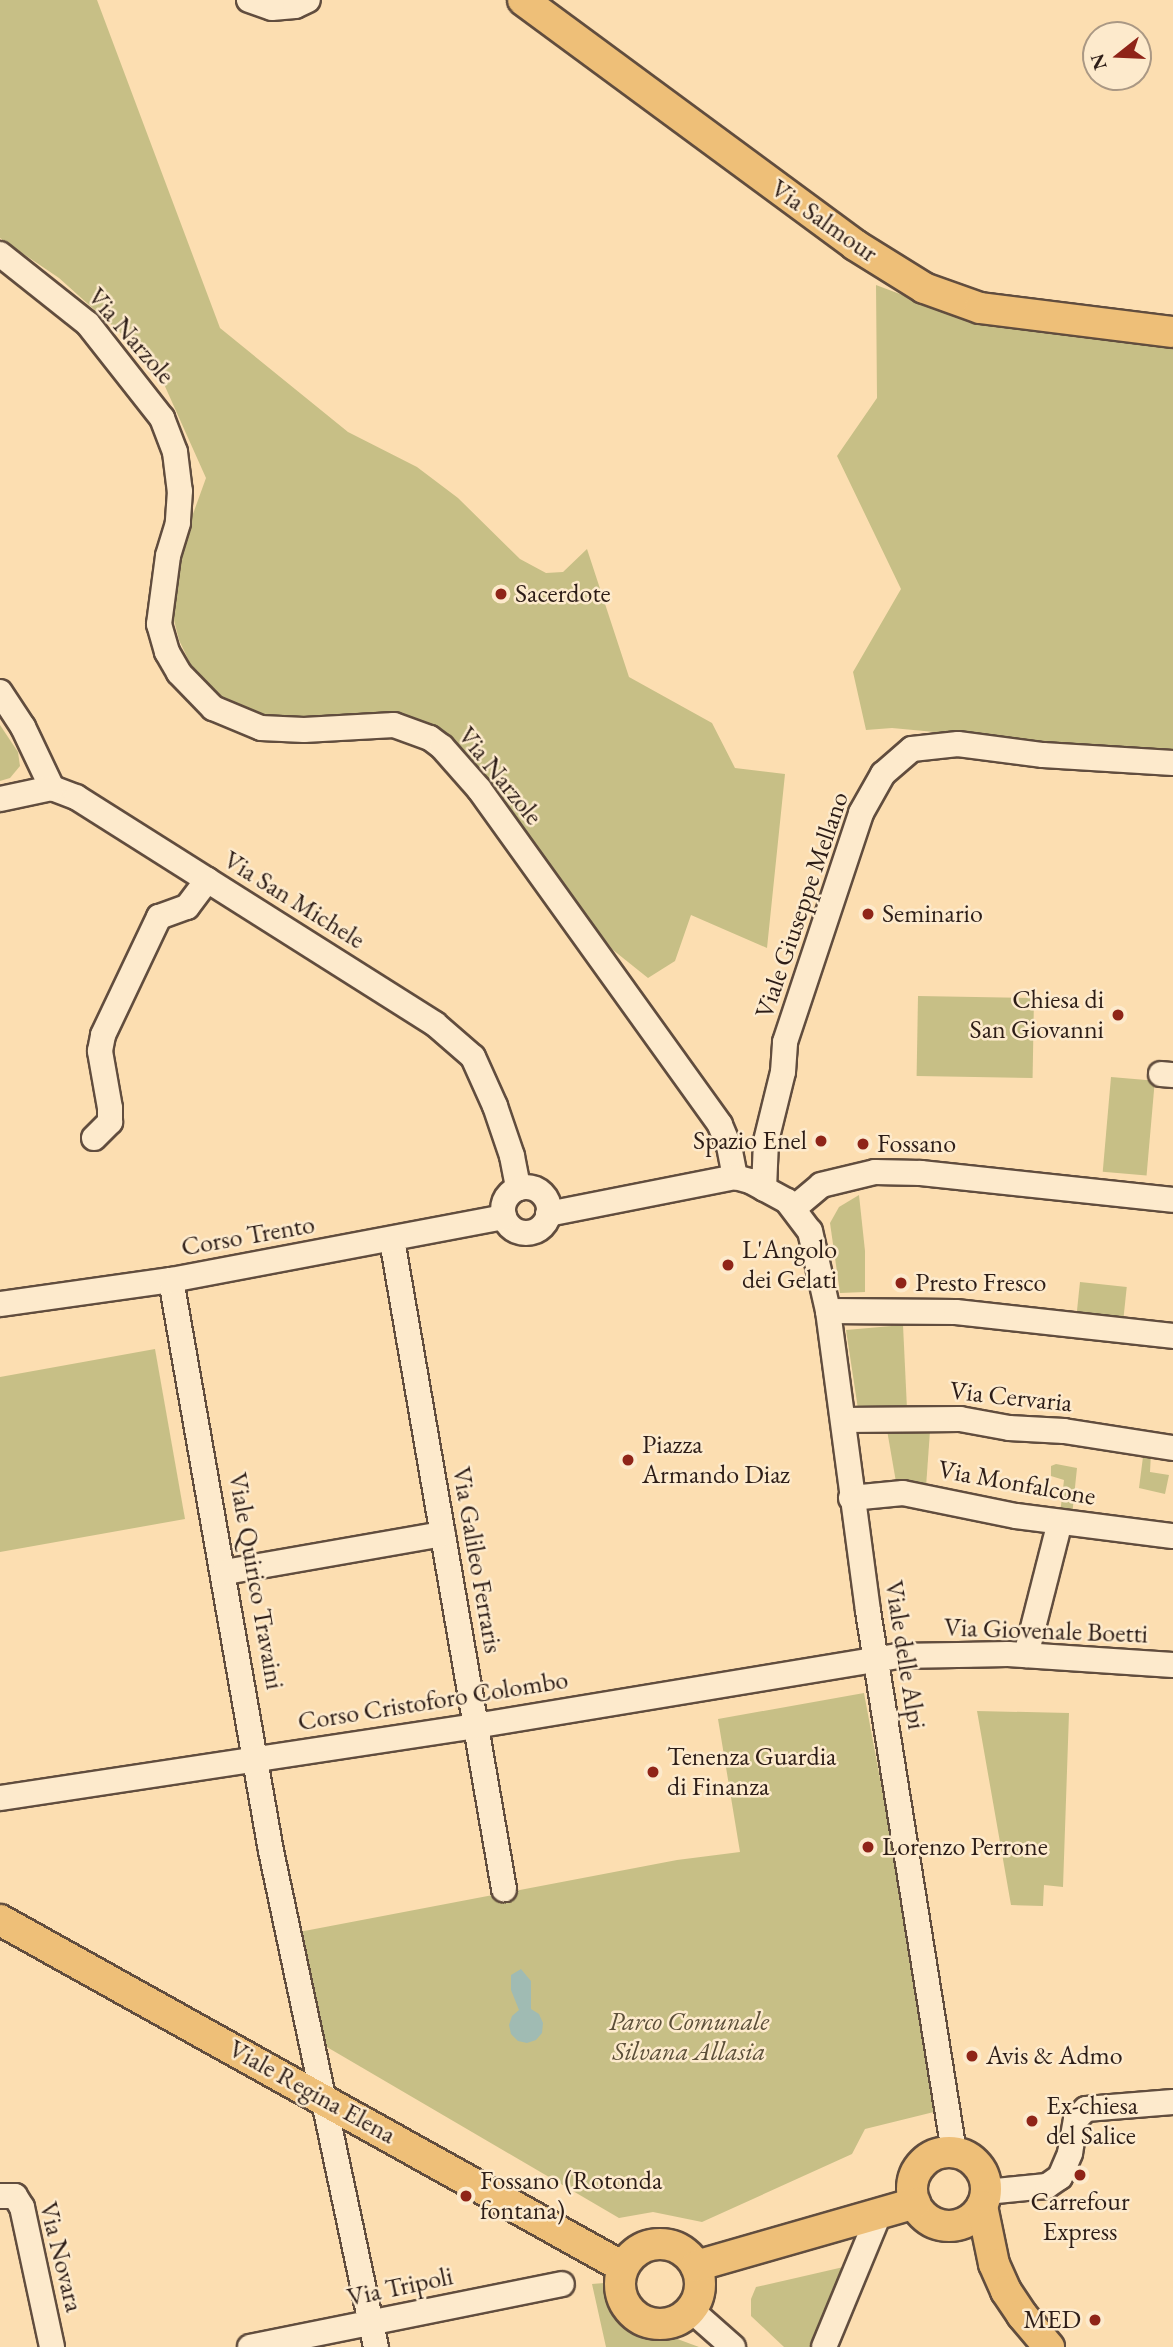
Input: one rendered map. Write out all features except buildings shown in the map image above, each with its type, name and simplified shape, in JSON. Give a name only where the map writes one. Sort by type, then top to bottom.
[{"type":"main road","name":"Via Salmour","points":[[523,0],[855,245],[924,288],[980,308],[1173,332]]},
{"type":"main road","name":"Viale Regina Elena","points":[[0,1920],[323,2097],[623,2267]]},
{"type":"main road","points":[[984,2199],[976,2215],[957,2225],[932,2222],[915,2203],[912,2190],[920,2166],[941,2152],[954,2152],[974,2161],[981,2170],[994,2264]]},
{"type":"main road","points":[[696,2266],[915,2203]]},
{"type":"main road","points":[[957,2225],[994,2264],[1022,2315],[1044,2345]]},
{"type":"main road","points":[[665,2245],[678,2249],[696,2266],[699,2290],[691,2310],[670,2323],[658,2325],[635,2316],[621,2296],[623,2267],[639,2250],[665,2245]]},
{"type":"street","points":[[249,0],[272,8],[295,6],[307,0]]},
{"type":"street","name":"Via Narzole","points":[[0,254],[88,324],[162,418],[175,452],[180,491],[178,523],[168,556],[159,624],[167,652],[179,673],[213,708],[261,728],[304,730],[394,725],[430,738],[442,747],[479,789],[720,1125],[729,1146],[734,1177]]},
{"type":"street","points":[[0,692],[23,727],[52,788],[0,799]]},
{"type":"street","name":"Viale Giuseppe Mellano","points":[[764,1189],[766,1141],[783,1072],[785,1042],[861,813],[883,774],[912,749],[958,744],[1043,755],[1173,762]]},
{"type":"street","name":"Via San Michele","points":[[52,788],[76,797],[435,1024],[473,1057],[495,1107],[512,1156],[518,1188]]},
{"type":"street","points":[[94,1138],[110,1122],[100,1051],[103,1035],[159,917],[187,907],[207,880]]},
{"type":"street","points":[[794,1208],[821,1185],[875,1172],[934,1174],[1173,1200]]},
{"type":"street","points":[[548,1214],[734,1177],[764,1189]]},
{"type":"street","points":[[518,1188],[538,1190],[547,1200],[548,1214],[541,1227],[528,1233],[513,1229],[504,1217],[507,1196],[518,1188]]},
{"type":"street","name":"Viale delle Alpi","points":[[764,1189],[794,1208],[815,1244],[828,1311],[851,1498],[875,1659],[954,2152]]},
{"type":"street","name":"Corso Trento","points":[[0,1304],[171,1280],[504,1217]]},
{"type":"street","name":"Via Galileo Ferraris","points":[[392,1240],[504,1889]]},
{"type":"street","name":"Viale Quirico Travaini","points":[[171,1280],[225,1572],[255,1759],[374,2336]]},
{"type":"street","points":[[828,1311],[956,1312],[1173,1336]]},
{"type":"street","name":"Via Cervaria","points":[[843,1420],[960,1419],[1009,1428],[1064,1431],[1173,1448]]},
{"type":"street","name":"Via Monfalcone","points":[[851,1498],[903,1493],[1060,1522],[1173,1536]]},
{"type":"street","points":[[1026,1655],[1060,1522]]},
{"type":"street","points":[[225,1572],[443,1534]]},
{"type":"street","name":"Via Giovenale Boetti","points":[[875,1659],[897,1656],[1026,1655],[1173,1665]]},
{"type":"street","name":"Corso Cristoforo Colombo","points":[[0,1798],[475,1726],[875,1659]]},
{"type":"street","points":[[984,2199],[1047,2186],[1060,2177],[1070,2153],[1076,2119],[1086,2109],[1173,2102]]},
{"type":"street","name":"Via Novara","points":[[0,2196],[15,2196],[22,2207],[52,2347]]},
{"type":"street","points":[[824,2347],[879,2214]]},
{"type":"street","name":"Via Tripoli","points":[[250,2347],[374,2336],[562,2284]]},
{"type":"street","points":[[691,2310],[733,2347]]},
{"type":"green space","points":[[0,0],[97,0],[220,328],[348,432],[417,467],[458,498],[520,559],[546,573],[563,572],[587,549],[629,677],[712,723],[735,768],[785,774],[767,948],[691,915],[675,961],[648,978],[613,950],[448,738],[291,724],[232,704],[198,680],[179,640],[173,616],[176,585],[189,525],[206,478],[155,364],[59,278],[0,238]]},
{"type":"green space","points":[[876,285],[977,323],[1173,348],[1173,754],[892,728],[866,730],[853,672],[901,589],[837,456],[877,398]]},
{"type":"green space","points":[[0,725],[18,752],[20,766],[10,778],[0,781]]},
{"type":"green space","points":[[918,996],[1034,998],[1033,1078],[917,1076]]},
{"type":"green space","points":[[1111,1077],[1155,1081],[1147,1175],[1103,1172]]},
{"type":"green space","points":[[859,1195],[865,1251],[865,1292],[840,1293],[830,1223],[839,1207]]},
{"type":"green space","points":[[1080,1282],[1127,1287],[1123,1326],[1076,1321]]},
{"type":"green space","points":[[903,1325],[907,1409],[858,1409],[846,1330]]},
{"type":"green space","points":[[155,1349],[185,1519],[0,1552],[0,1377]]},
{"type":"green space","points":[[887,1430],[930,1431],[926,1487],[896,1482]]},
{"type":"green space","points":[[1144,1449],[1151,1453],[1150,1472],[1169,1475],[1165,1494],[1139,1488]]},
{"type":"green space","points":[[1056,1464],[1077,1468],[1072,1516],[1060,1514],[1064,1480],[1051,1476],[1051,1466]]},
{"type":"green space","name":"Parco Comunale Silvana Allasia","points":[[864,1693],[942,2110],[865,2129],[852,2154],[702,2222],[653,2212],[619,2218],[320,2043],[299,1932],[677,1860],[740,1852],[718,1719]]},
{"type":"green space","points":[[977,1711],[1069,1713],[1063,1887],[1044,1885],[1043,1906],[1011,1905]]},
{"type":"green space","points":[[848,2266],[810,2347],[784,2347],[751,2316],[751,2299],[756,2287]]},
{"type":"green space","points":[[604,2283],[610,2308],[633,2333],[672,2337],[699,2347],[606,2347],[592,2284]]},
{"type":"water","points":[[521,1969],[531,1981],[531,2009],[539,2014],[543,2023],[542,2033],[536,2040],[527,2043],[518,2041],[511,2034],[509,2025],[512,2016],[519,2010],[511,1990],[511,1975]]},
{"type":"place","name":"Sacerdote","points":[[501,594]]},
{"type":"place","name":"Seminario","points":[[868,914]]},
{"type":"place","name":"Chiesa di San Giovanni","points":[[1118,1015]]},
{"type":"place","name":"Spazio Enel","points":[[821,1141]]},
{"type":"place","name":"Fossano","points":[[863,1144]]},
{"type":"place","name":"L'Angolo dei Gelati","points":[[728,1265]]},
{"type":"place","name":"Presto Fresco","points":[[901,1283]]},
{"type":"place","name":"Piazza Armando Diaz","points":[[628,1460]]},
{"type":"place","name":"Tenenza Guardia di Finanza","points":[[653,1772]]},
{"type":"place","name":"Lorenzo Perrone","points":[[868,1847]]},
{"type":"place","name":"Avis & Admo","points":[[972,2056]]},
{"type":"place","name":"Ex-chiesa del Salice","points":[[1032,2121]]},
{"type":"place","name":"Carrefour Express","points":[[1080,2175]]},
{"type":"place","name":"Fossano (Rotonda fontana)","points":[[466,2196]]},
{"type":"place","name":"MED","points":[[1095,2320]]}]
